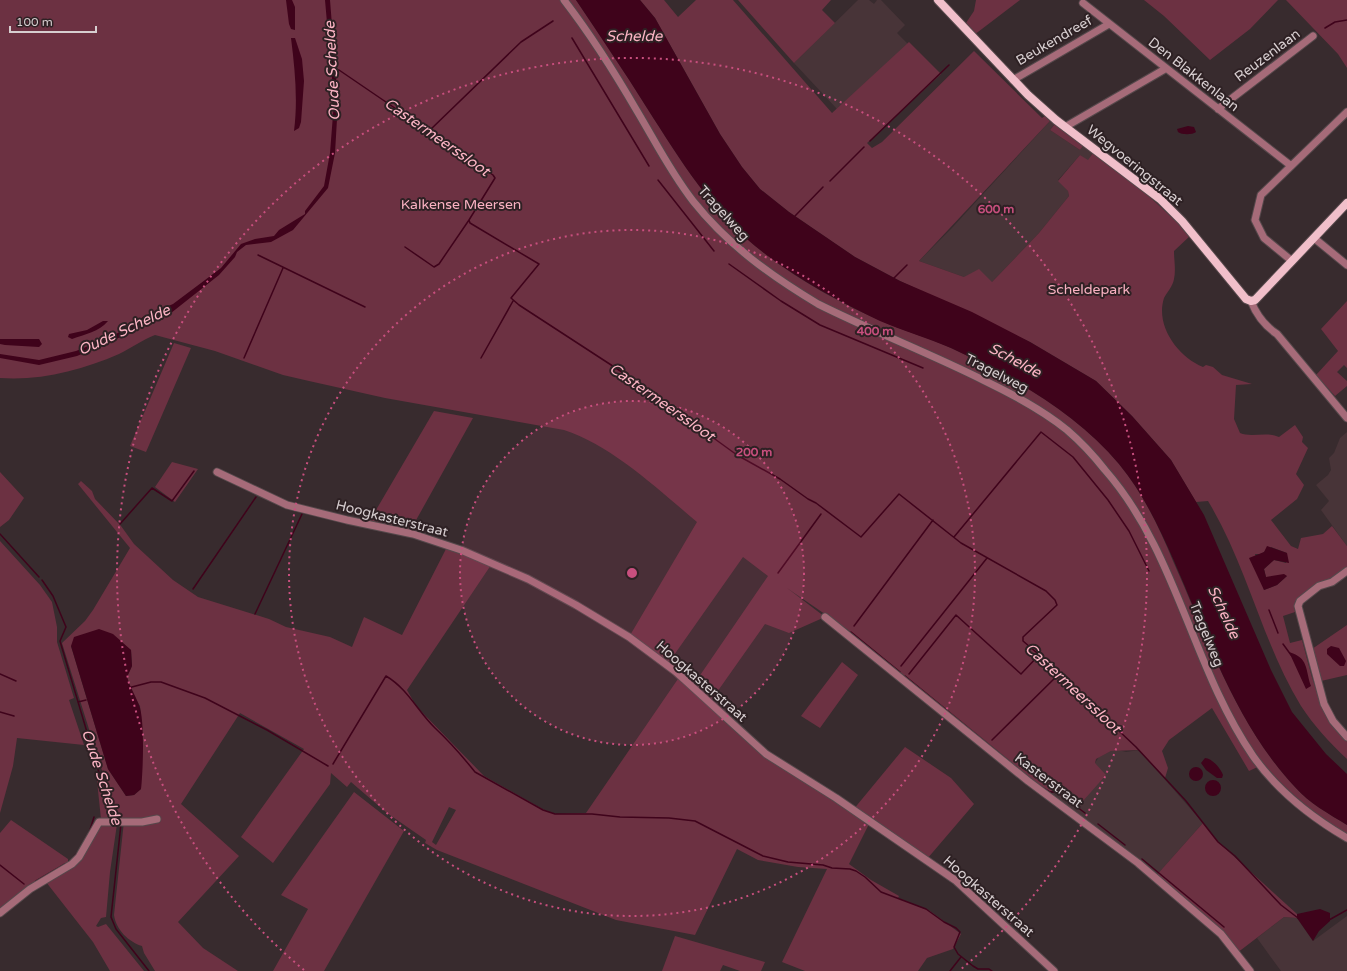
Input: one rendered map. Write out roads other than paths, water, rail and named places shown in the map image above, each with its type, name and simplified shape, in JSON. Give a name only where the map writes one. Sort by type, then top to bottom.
[{"type":"main road","name":"Wegvoeringstraat","points":[[938,0],[1028,95],[1065,126],[1160,200],[1182,221],[1246,299],[1251,301]]},
{"type":"main road","points":[[1251,301],[1255,300],[1347,203]]},
{"type":"street","name":"Tragelweg","points":[[564,0],[592,40],[688,194],[709,220],[744,254],[790,287],[818,304],[954,366],[1021,399],[1067,431],[1092,455],[1122,492],[1152,540],[1221,701],[1254,756],[1273,780],[1302,808],[1347,838]]},
{"type":"street","name":"Den Blakkenlaan","points":[[1083,3],[1165,69],[1290,165]]},
{"type":"street","name":"Beukendreef","points":[[1013,80],[1109,24]]},
{"type":"street","name":"Reuzenlaan","points":[[1218,109],[1313,36]]},
{"type":"street","points":[[1065,126],[1165,69]]},
{"type":"street","points":[[1292,261],[1264,238],[1254,220],[1261,195],[1290,165],[1302,157],[1347,112]]},
{"type":"street","points":[[1314,238],[1347,265]]},
{"type":"street","name":"Wegvoeringstraat","points":[[1251,301],[1253,307],[1269,328],[1277,334],[1347,418]]},
{"type":"street","name":"Hoogkasterstraat","points":[[217,472],[287,505],[413,534],[461,550],[528,579],[576,605],[629,637],[676,672],[766,754],[836,798],[955,880],[1054,971]]},
{"type":"street","points":[[1347,571],[1332,582],[1319,586],[1300,601],[1298,606],[1316,679],[1328,712],[1347,737]]},
{"type":"street","name":"Kasterstraat","points":[[825,617],[1028,781],[1138,863],[1221,934],[1250,971]]},
{"type":"street","points":[[0,912],[30,889],[72,864],[79,857],[99,822],[142,822],[157,819]]},
{"type":"water","points":[[286,0],[292,0],[295,7],[295,30],[291,29],[289,24]]},
{"type":"water","points":[[325,0],[330,0],[338,102],[335,153],[328,188],[293,230],[271,242],[246,245],[237,252],[235,257],[219,275],[171,313],[148,325],[144,322],[115,340],[77,356],[39,365],[0,358],[0,354],[39,360],[76,351],[113,336],[143,317],[173,304],[221,268],[241,244],[255,239],[274,236],[279,230],[305,214],[305,211],[324,186],[330,153],[334,102]]},
{"type":"water","name":"Schelde","points":[[576,0],[640,0],[655,18],[720,134],[742,167],[760,189],[789,212],[855,257],[900,281],[972,312],[1030,342],[1096,381],[1132,416],[1171,460],[1204,515],[1271,670],[1292,712],[1326,754],[1347,774],[1347,825],[1306,798],[1274,762],[1256,736],[1225,680],[1174,561],[1150,511],[1128,475],[1102,445],[1063,412],[1020,384],[951,348],[880,321],[850,306],[777,263],[746,238],[729,221],[699,186],[672,148],[621,67]]},
{"type":"water","points":[[291,38],[295,38],[302,59],[304,81],[301,122],[299,128],[294,131],[296,85]]},
{"type":"water","points":[[1188,126],[1194,127],[1196,132],[1192,134],[1182,134],[1178,132],[1177,129]]},
{"type":"water","points":[[103,321],[108,321],[96,330],[72,339],[68,337],[69,334],[87,330]]},
{"type":"water","points":[[0,339],[39,339],[42,344],[39,347],[5,345],[0,344]]},
{"type":"water","points":[[1267,546],[1287,553],[1289,563],[1274,560],[1264,569],[1266,577],[1284,574],[1287,576],[1277,585],[1264,590],[1249,558],[1264,552]]},
{"type":"water","points":[[99,629],[113,634],[131,650],[132,666],[127,677],[141,712],[143,733],[141,789],[134,795],[126,796],[108,769],[71,646],[74,637]]},
{"type":"water","points":[[1331,646],[1339,648],[1346,661],[1344,666],[1340,666],[1327,654],[1327,649]]},
{"type":"water","points":[[1289,652],[1300,657],[1305,665],[1311,686],[1306,689]]},
{"type":"water","points":[[1205,758],[1208,758],[1218,767],[1223,775],[1222,778],[1217,778],[1206,770],[1201,763]]},
{"type":"water","points":[[1196,767],[1201,769],[1203,774],[1201,779],[1196,781],[1191,779],[1189,774],[1191,769]]},
{"type":"water","points":[[1210,780],[1216,780],[1221,785],[1219,794],[1216,796],[1210,796],[1205,791],[1205,785]]},
{"type":"water","points":[[1320,909],[1330,913],[1330,921],[1319,931],[1313,941],[1297,918],[1297,914]]},
{"type":"waterway","points":[[1325,28],[1335,22],[1347,20]]},
{"type":"waterway","points":[[429,131],[521,42],[553,21]]},
{"type":"waterway","points":[[572,38],[649,166]]},
{"type":"waterway","points":[[870,141],[949,65]]},
{"type":"waterway","name":"Castermeerssloot","points":[[334,70],[339,70],[493,175],[495,178],[469,220],[470,223],[539,264],[511,298],[519,305],[625,374],[737,455],[780,479],[816,503],[861,537],[899,494],[961,543],[1046,591],[1055,600],[1057,605],[1023,637],[1023,641],[1063,675],[1081,695],[1136,747],[1186,801],[1218,842],[1235,856],[1281,905],[1298,918]]},
{"type":"waterway","points":[[830,181],[864,147]]},
{"type":"waterway","points":[[658,180],[714,251]]},
{"type":"waterway","points":[[795,216],[823,187]]},
{"type":"waterway","points":[[405,247],[434,267],[439,264],[469,220]]},
{"type":"waterway","points":[[258,255],[365,307]]},
{"type":"waterway","points":[[729,264],[781,301],[820,325],[923,368]]},
{"type":"waterway","points":[[893,279],[907,265]]},
{"type":"waterway","points":[[244,358],[283,268]]},
{"type":"waterway","points":[[481,358],[513,301]]},
{"type":"waterway","points":[[954,537],[1041,432],[1073,457],[1108,500],[1129,531],[1149,571]]},
{"type":"waterway","points":[[120,524],[152,488],[172,501],[194,471]]},
{"type":"waterway","points":[[193,589],[256,497]]},
{"type":"waterway","points":[[255,614],[302,514]]},
{"type":"waterway","points":[[778,573],[821,514]]},
{"type":"waterway","points":[[854,626],[933,520]]},
{"type":"waterway","name":"Oude Schelde","points":[[0,534],[39,577]]},
{"type":"waterway","points":[[901,666],[987,558]]},
{"type":"waterway","name":"Oude Schelde","points":[[42,580],[53,596],[66,627],[60,641],[100,776],[120,819]]},
{"type":"waterway","points":[[1269,610],[1278,633]]},
{"type":"waterway","points":[[909,674],[956,615],[1021,674],[1039,655]]},
{"type":"waterway","points":[[851,632],[900,672]]},
{"type":"waterway","points":[[1283,644],[1291,655]]},
{"type":"waterway","points":[[992,740],[1060,673]]},
{"type":"waterway","points":[[0,674],[16,681]]},
{"type":"waterway","points":[[333,764],[386,676],[401,687],[429,722],[451,744],[475,772],[543,810],[555,814],[592,814],[620,817],[669,818],[695,821],[763,856],[788,862],[823,865],[832,868],[850,869],[856,871],[881,892],[926,909],[944,922],[956,928],[960,932],[954,947],[958,954],[978,969],[989,969],[992,971]]},
{"type":"waterway","points":[[905,676],[1009,761]]},
{"type":"waterway","points":[[128,688],[151,682],[161,682],[205,698],[267,730],[328,766]]},
{"type":"waterway","points":[[78,702],[86,700]]},
{"type":"waterway","points":[[0,712],[14,716]]},
{"type":"waterway","points":[[1043,788],[1050,792],[1057,792],[1085,813]]},
{"type":"waterway","points":[[89,833],[94,817]]},
{"type":"waterway","name":"Oude Schelde","points":[[121,824],[111,917],[116,929],[149,971]]},
{"type":"waterway","points":[[1098,824],[1125,845]]},
{"type":"waterway","points":[[73,858],[78,852]]},
{"type":"waterway","points":[[1142,859],[1224,927]]},
{"type":"waterway","points":[[36,881],[65,864]]},
{"type":"waterway","points":[[0,865],[24,884]]},
{"type":"waterway","name":"Castermeerssloot","points":[[1329,920],[1347,910]]},
{"type":"waterway","points":[[950,971],[961,957]]},
{"type":"park label","name":"Kalkense Meersen","points":[[461,204]]},
{"type":"park label","name":"Scheldepark","points":[[1089,289]]}]
